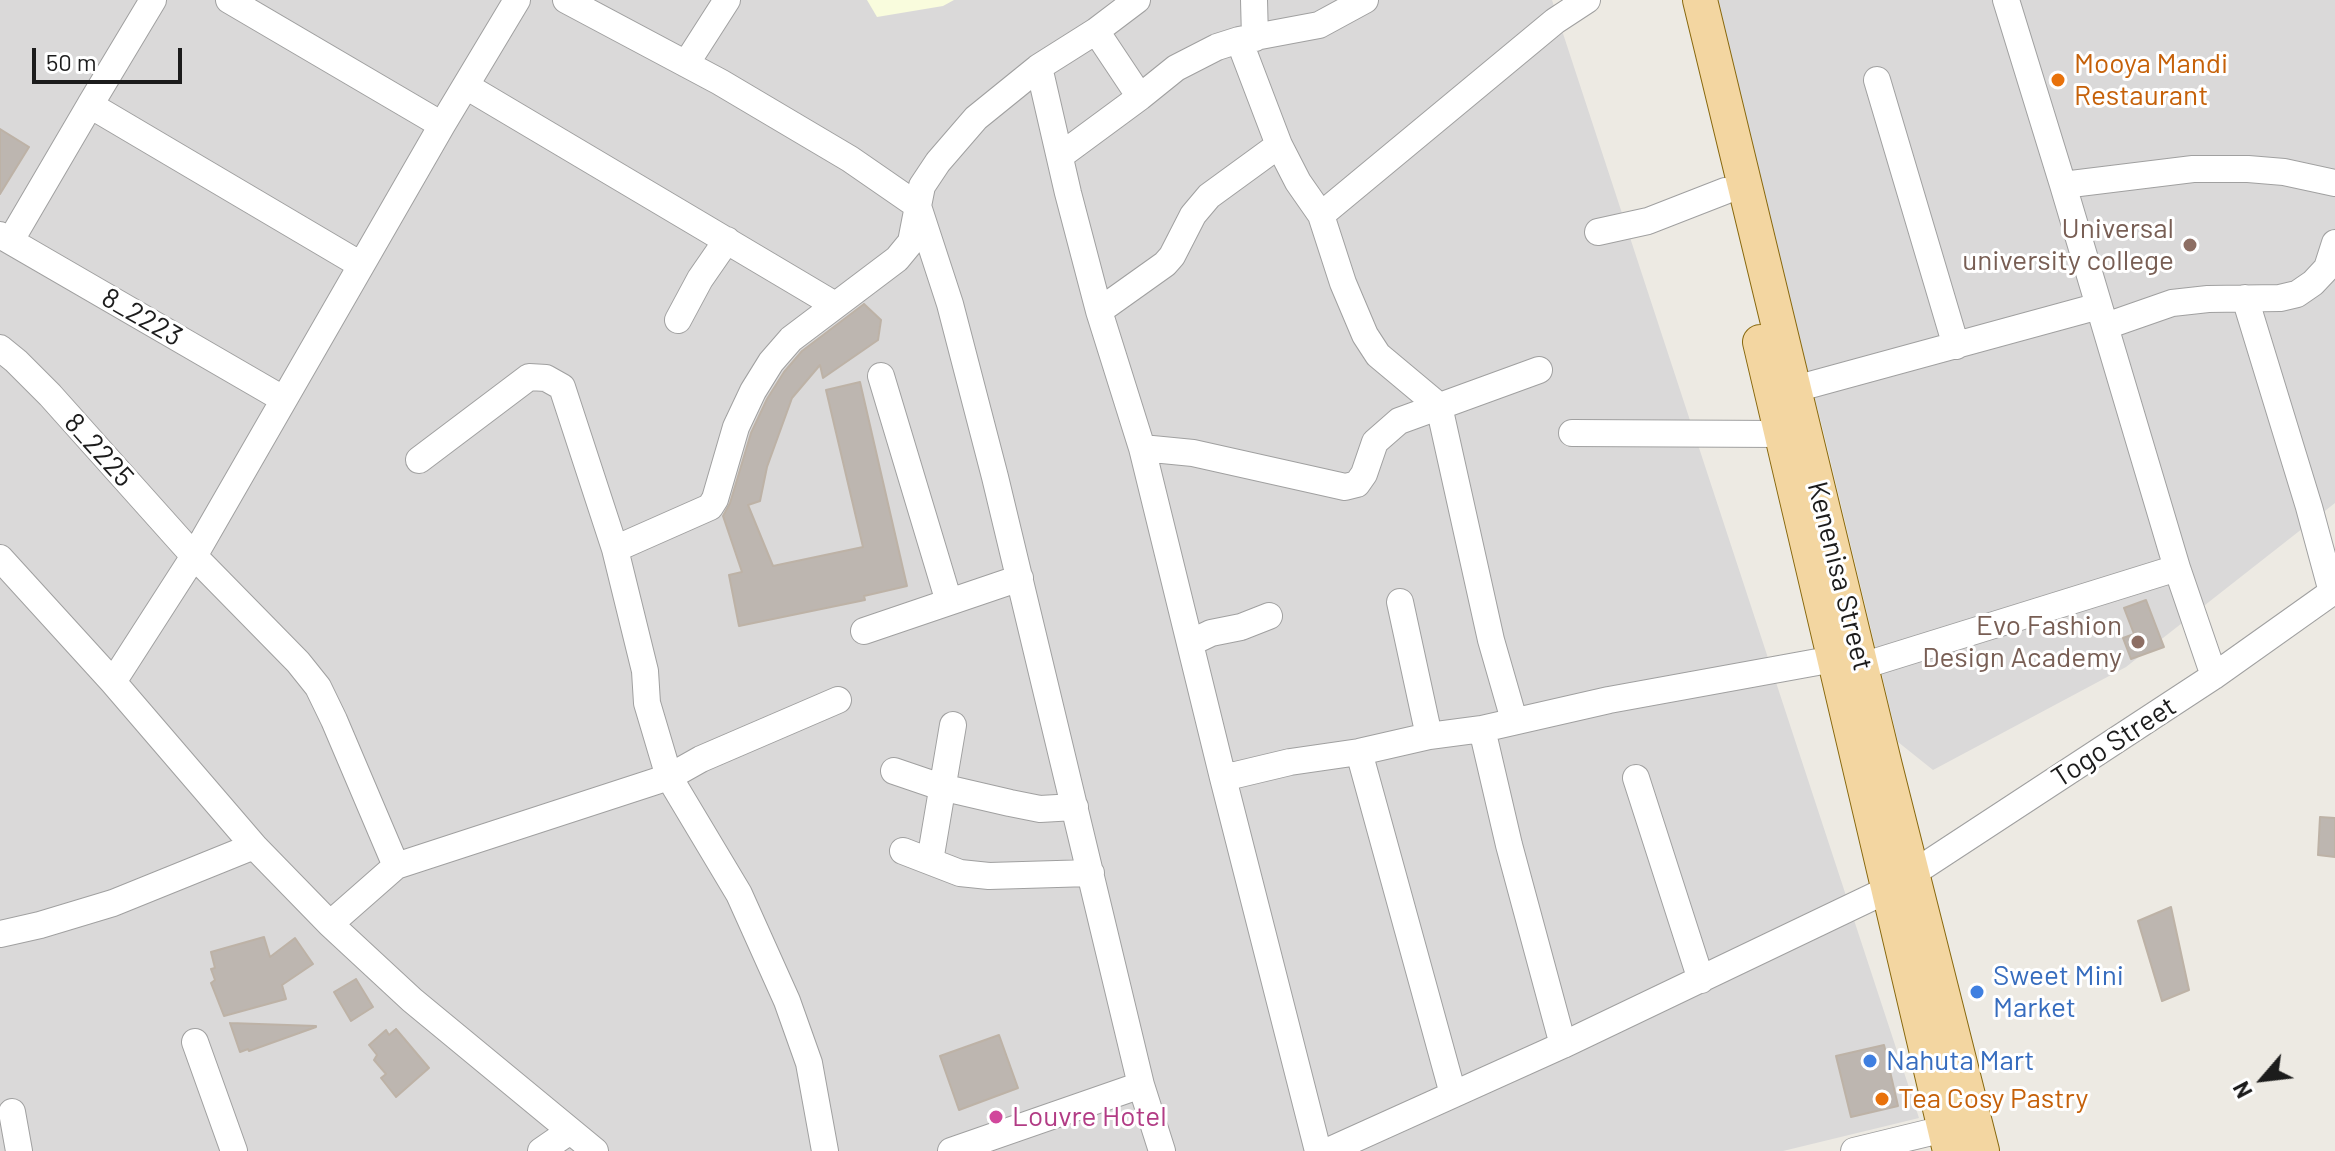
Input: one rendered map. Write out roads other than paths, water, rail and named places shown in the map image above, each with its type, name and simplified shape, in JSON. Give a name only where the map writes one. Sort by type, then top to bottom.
[{"type":"main road","name":"Kenenisa Street","points":[[1676,0],[1725,191],[1781,434],[1848,662]]},
{"type":"main road","name":"Kenenisa Street","points":[[1700,0],[1795,389],[1848,662],[1901,882],[1982,1151]]},
{"type":"main road","name":"Kenenisa Street","points":[[1901,882],[1947,1140]]},
{"type":"street","points":[[5,238],[153,0]]},
{"type":"street","points":[[229,0],[442,125]]},
{"type":"street","points":[[113,682],[194,556],[517,0]]},
{"type":"street","points":[[566,0],[686,64],[850,159],[918,206],[950,304],[1020,578],[1141,1085],[1162,1151]]},
{"type":"street","points":[[686,64],[727,0]]},
{"type":"street","points":[[615,549],[710,507],[736,427],[771,362],[791,339],[897,259],[911,242],[922,186],[938,162],[976,118],[1039,67],[1096,31],[1137,0]]},
{"type":"street","points":[[1254,0],[1247,39],[1279,145],[1298,182],[1321,215],[1339,272],[1365,335],[1378,355],[1439,406],[1491,640],[1514,720]]},
{"type":"street","points":[[1060,156],[1186,62],[1217,47],[1319,25],[1365,0]]},
{"type":"street","points":[[1321,215],[1555,21],[1587,0]]},
{"type":"street","points":[[2006,0],[2177,568],[2214,676]]},
{"type":"street","points":[[1096,31],[1140,97]]},
{"type":"street","points":[[1039,67],[1099,311],[1142,448],[1318,1151]]},
{"type":"street","points":[[1877,80],[1956,346]]},
{"type":"street","points":[[466,86],[835,305]]},
{"type":"street","points":[[90,105],[361,265]]},
{"type":"street","points":[[1099,311],[1165,264],[1193,215],[1209,196],[1279,145]]},
{"type":"street","points":[[2063,185],[2193,169],[2284,172],[2335,183]]},
{"type":"street","points":[[1598,232],[1648,221],[1725,191]]},
{"type":"street","name":"8_2223","points":[[5,238],[283,399]]},
{"type":"street","points":[[678,320],[700,279],[727,240]]},
{"type":"street","points":[[1795,389],[1956,346],[2102,316],[2172,303],[2280,298],[2297,294],[2327,268],[2335,243]]},
{"type":"street","points":[[2245,298],[2333,591]]},
{"type":"street","name":"8_2225","points":[[0,348],[50,395],[194,556],[298,662],[318,687],[396,866]]},
{"type":"street","points":[[1142,448],[1193,453],[1345,487],[1357,484],[1364,474],[1375,442],[1399,421],[1539,370]]},
{"type":"street","points":[[881,376],[949,602]]},
{"type":"street","points":[[419,460],[529,377],[546,378],[562,387],[615,549],[645,671],[647,703],[669,777],[739,894],[787,1001],[809,1063],[825,1151]]},
{"type":"street","points":[[1572,433],[1781,434]]},
{"type":"street","points":[[0,558],[113,682],[254,846],[330,924],[412,1000],[595,1151]]},
{"type":"street","points":[[1223,778],[1290,762],[1482,729],[1609,700],[1848,662],[2177,568]]},
{"type":"street","points":[[864,631],[1020,578]]},
{"type":"street","name":"Togo Street","points":[[1328,1151],[1563,1045],[1901,882],[2214,676],[2333,591]]},
{"type":"street","points":[[1400,602],[1429,736]]},
{"type":"street","points":[[1190,643],[1211,633],[1241,627],[1269,616]]},
{"type":"street","points":[[330,924],[396,866],[669,777],[701,759],[838,700]]},
{"type":"street","points":[[930,861],[953,725]]},
{"type":"street","points":[[1482,729],[1509,845],[1563,1045]]},
{"type":"street","points":[[1359,752],[1453,1094]]},
{"type":"street","points":[[894,771],[941,787],[1040,809],[1075,807]]},
{"type":"street","points":[[1636,778],[1701,980]]},
{"type":"street","points":[[0,934],[113,903],[254,846]]},
{"type":"street","points":[[903,851],[960,873],[989,876],[1091,873]]},
{"type":"street","points":[[195,1042],[234,1151]]},
{"type":"street","points":[[951,1151],[1141,1085]]},
{"type":"street","points":[[12,1112],[19,1151]]},
{"type":"street","points":[[541,1151],[570,1131]]},
{"type":"street","points":[[1854,1151],[1947,1140]]},
{"type":"place","name":"Mooya Mandi Restaurant","points":[[2058,80]]},
{"type":"place","name":"Universal university college","points":[[2190,245]]},
{"type":"place","name":"Evo Fashion Design Academy","points":[[2138,642]]},
{"type":"place","name":"Sweet Mini Market","points":[[1977,992]]},
{"type":"place","name":"Nahuta Mart","points":[[1870,1061]]},
{"type":"place","name":"Tea Cosy Pastry","points":[[1882,1099]]},
{"type":"place","name":"Louvre Hotel","points":[[996,1117]]}]
